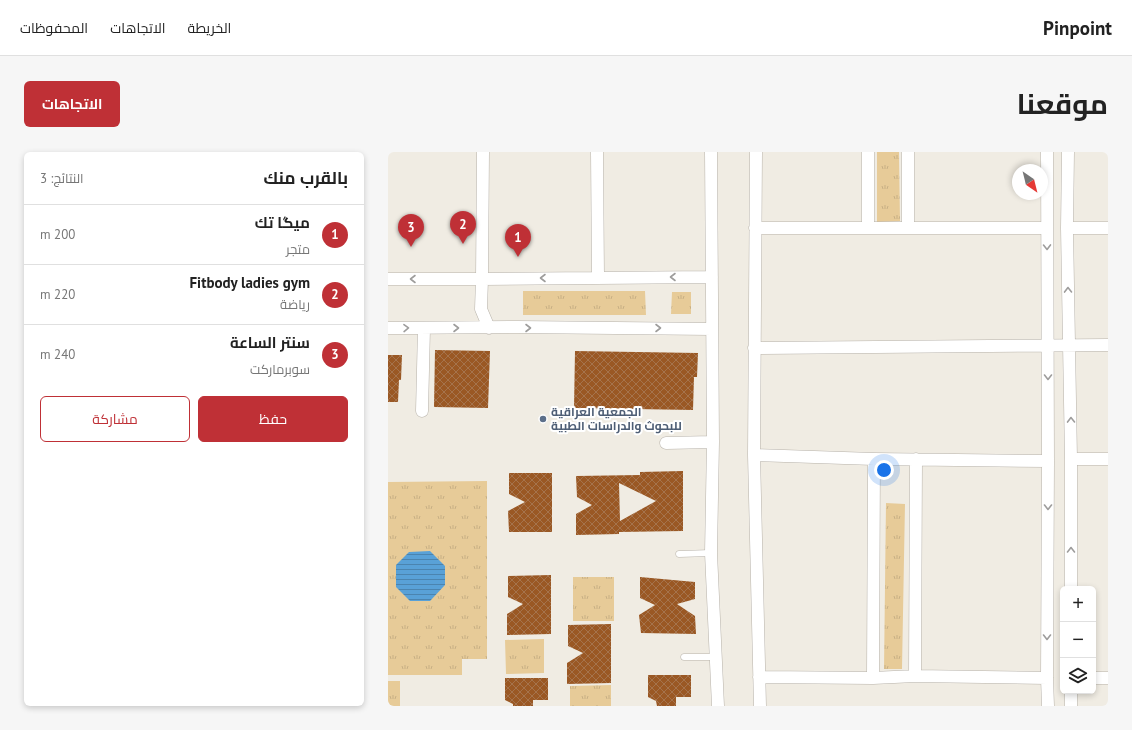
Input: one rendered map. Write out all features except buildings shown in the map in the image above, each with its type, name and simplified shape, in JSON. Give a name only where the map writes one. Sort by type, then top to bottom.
[{"type":"street","points":[[483,152],[481,309],[489,328]]},
{"type":"street","points":[[598,152],[598,278]]},
{"type":"street","points":[[711,152],[713,442],[711,553],[718,706]]},
{"type":"street","points":[[756,152],[754,455],[760,706]]},
{"type":"street","points":[[868,152],[868,228]]},
{"type":"street","points":[[908,152],[908,227]]},
{"type":"street","points":[[1047,152],[1048,706]]},
{"type":"street","points":[[1068,152],[1067,228],[1070,345],[1071,586]]},
{"type":"street","points":[[755,228],[1046,228]]},
{"type":"street","points":[[1067,228],[1108,228]]},
{"type":"street","points":[[388,279],[712,277]]},
{"type":"street","points":[[388,328],[712,328]]},
{"type":"street","points":[[422,411],[424,328]]},
{"type":"street","points":[[754,348],[1108,345]]},
{"type":"street","points":[[666,443],[713,442]]},
{"type":"street","points":[[754,455],[874,459],[1048,461]]},
{"type":"street","points":[[873,678],[874,459]]},
{"type":"street","points":[[915,676],[916,459]]},
{"type":"street","points":[[1071,459],[1108,459]]},
{"type":"street","points":[[759,677],[873,678],[915,676],[1047,678]]},
{"type":"street","points":[[1096,678],[1108,678]]},
{"type":"street","points":[[1071,694],[1071,706]]},
{"type":"lane","points":[[679,554],[711,553]]},
{"type":"lane","points":[[684,657],[716,657]]},
{"type":"green space","points":[[877,152],[899,152],[900,221],[877,222]]},
{"type":"green space","points":[[523,291],[645,291],[646,315],[523,315]]},
{"type":"green space","points":[[672,292],[691,292],[691,314],[671,314]]},
{"type":"green space","points":[[487,481],[487,659],[462,659],[462,675],[388,675],[388,482]]},
{"type":"green space","points":[[886,503],[905,504],[902,669],[884,669]]},
{"type":"green space","points":[[573,577],[614,577],[614,621],[573,621]]},
{"type":"green space","points":[[544,639],[544,673],[506,674],[505,640]]},
{"type":"green space","points":[[388,681],[400,681],[400,706],[388,706]]},
{"type":"green space","points":[[611,685],[611,706],[570,706],[570,686]]},
{"type":"water","points":[[430,551],[445,566],[445,585],[430,601],[410,601],[396,587],[396,565],[409,552]]},
{"type":"place","name":"Fitbody ladies gym","points":[[463,244]]},
{"type":"place","name":"سنتر الساعة","points":[[411,247]]},
{"type":"place","name":"ميگا تك","points":[[518,257]]},
{"type":"place","name":"الجمعية العراقية للبحوث والدراسات الطبية","points":[[543,419]]}]
